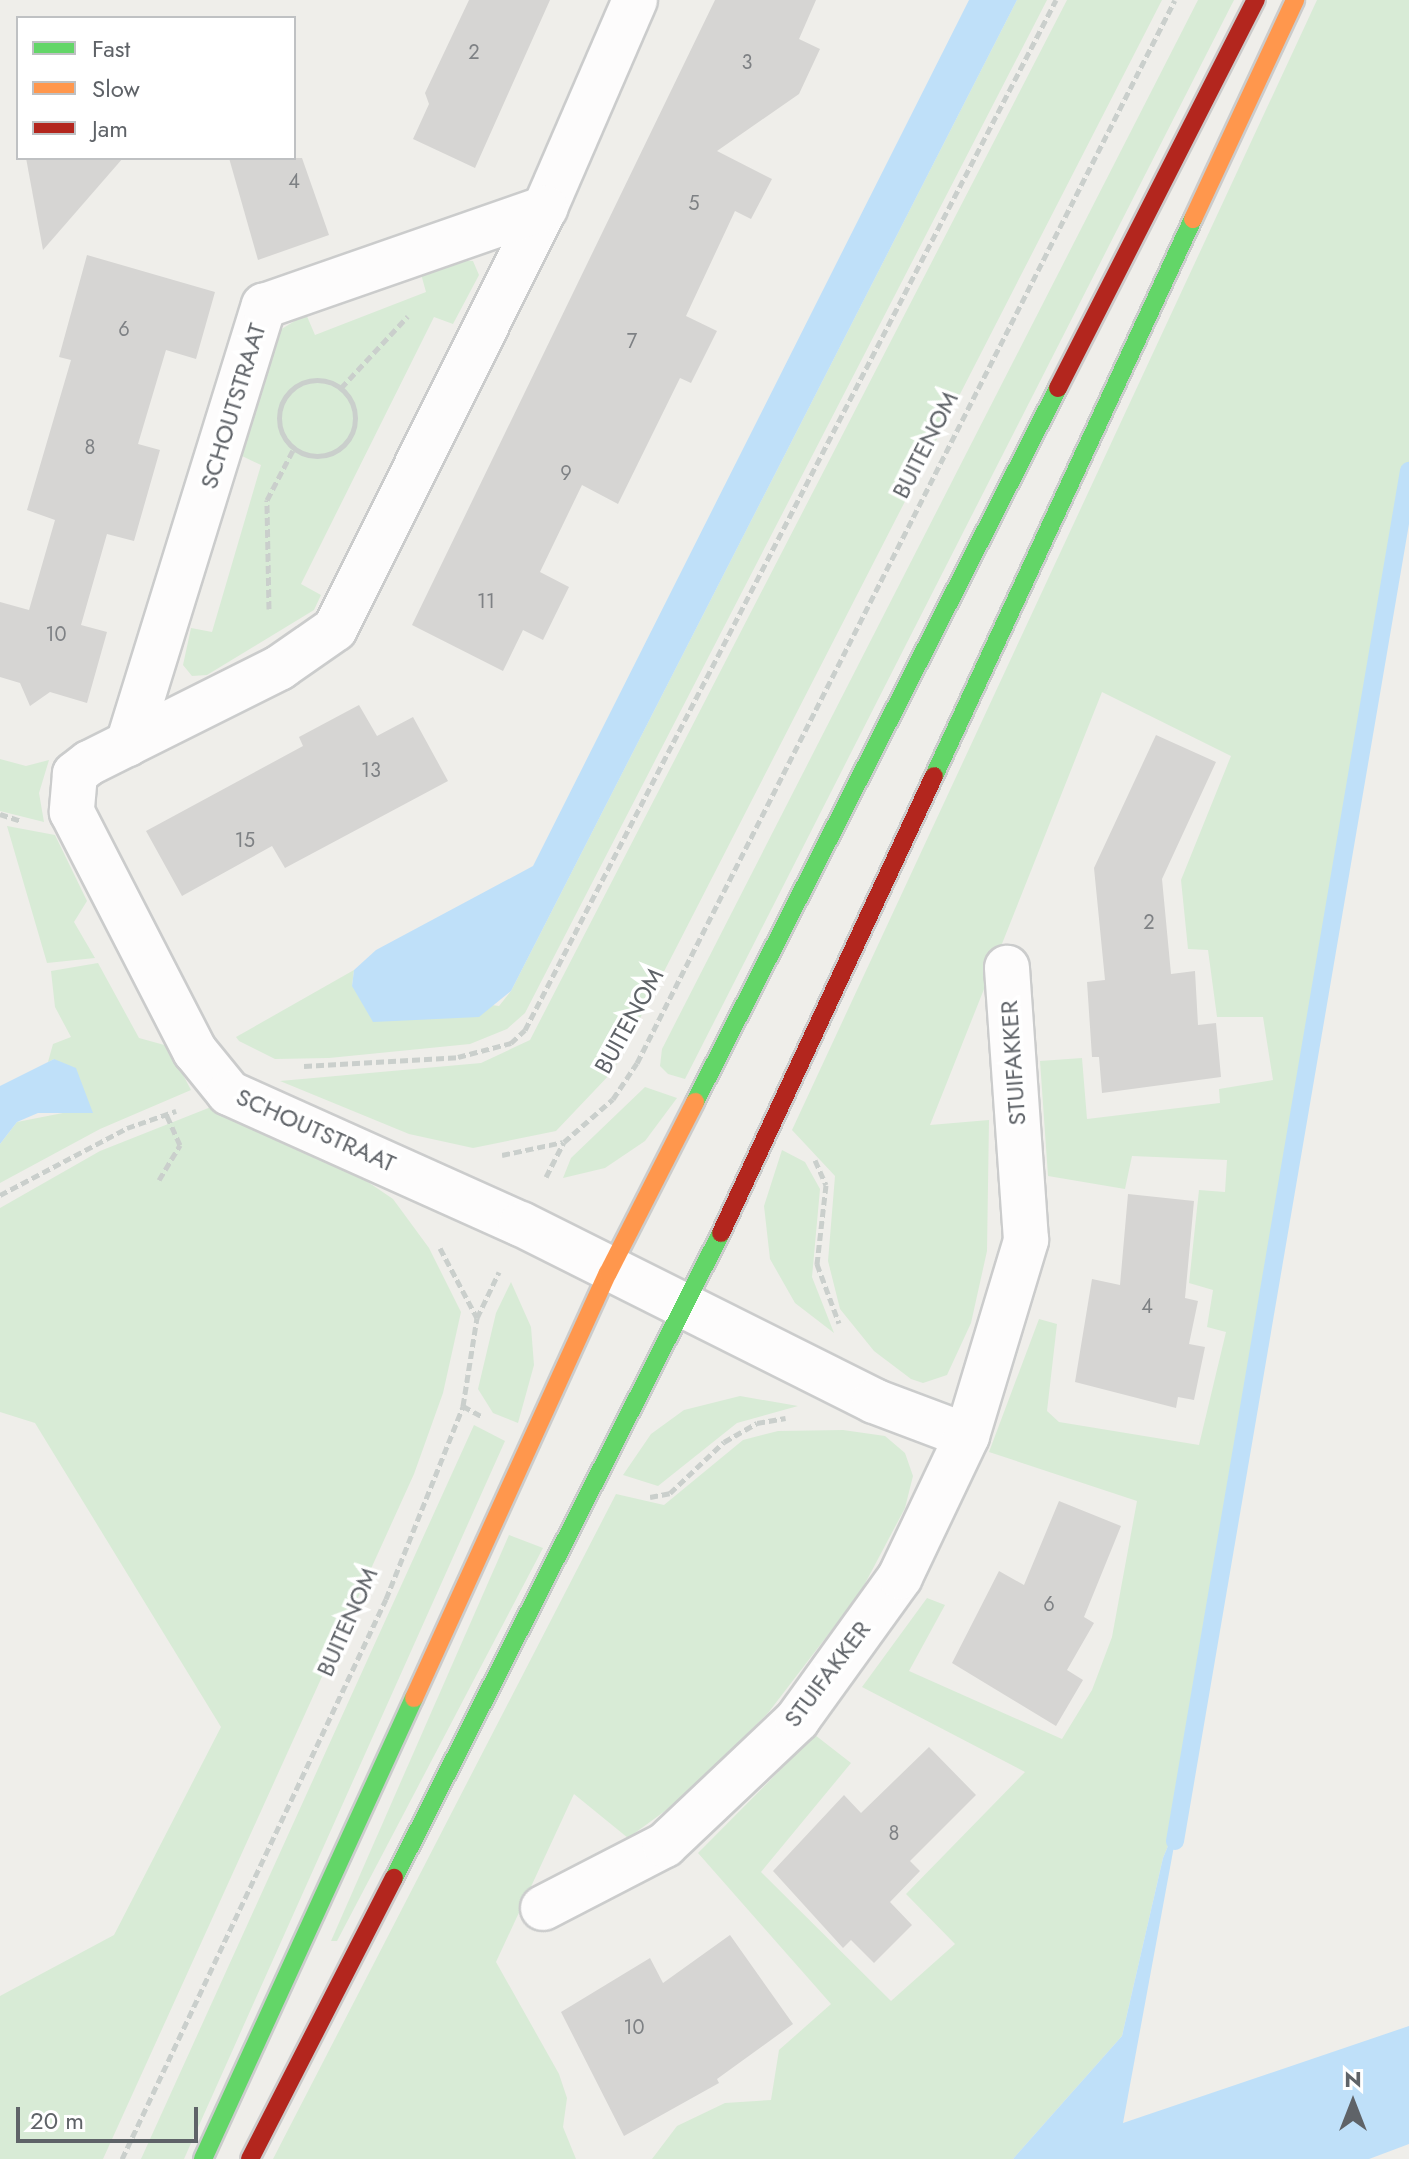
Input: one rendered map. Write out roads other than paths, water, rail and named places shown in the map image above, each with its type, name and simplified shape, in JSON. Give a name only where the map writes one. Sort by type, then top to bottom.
[{"type":"main road","points":[[203,2159],[608,1273],[1256,0]]},
{"type":"main road","points":[[250,2159],[686,1309],[1295,0]]},
{"type":"street","name":"SCHOUTSTRAAT","points":[[608,1273],[521,1224],[229,1093],[195,1051],[72,812],[75,774],[279,668],[335,629],[493,304],[545,208],[635,0]]},
{"type":"street","name":"SCHOUTSTRAAT","points":[[128,744],[264,306],[545,208]]},
{"type":"street","name":"STUIFAKKER","points":[[543,1908],[665,1845],[797,1720],[900,1577],[967,1436],[1026,1240],[1007,968]]},
{"type":"street","points":[[608,1273],[874,1401],[967,1436]]},
{"type":"water","points":[[969,0],[1017,0],[511,991],[479,1017],[373,1022],[352,986],[354,970],[376,950],[533,866]]},
{"type":"water","points":[[54,1059],[76,1068],[93,1113],[38,1113],[17,1122],[0,1144],[0,1086]]},
{"type":"water","points":[[1179,1819],[1123,2123],[1409,2026],[1409,2144],[1369,2159],[1013,2159],[1122,2036],[1163,1858]]},
{"type":"waterway","points":[[1175,1841],[1409,471]]}]
